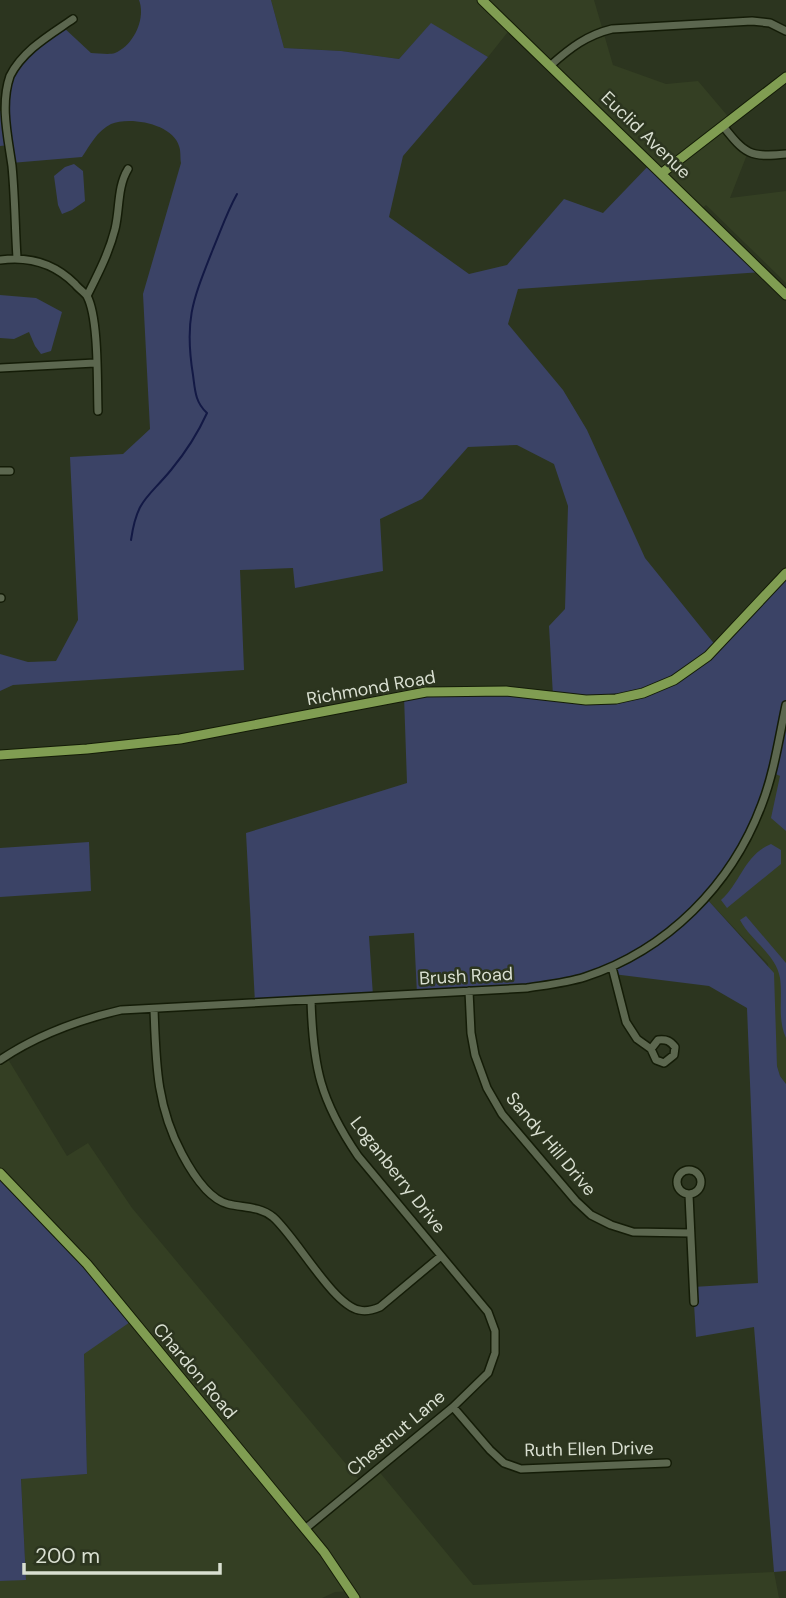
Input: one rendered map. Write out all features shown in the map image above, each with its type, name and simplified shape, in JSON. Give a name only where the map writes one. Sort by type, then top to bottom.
[{"type":"main road","name":"Euclid Avenue","points":[[482,0],[786,295]]},
{"type":"main road","points":[[662,173],[786,77]]},
{"type":"main road","name":"Richmond Road","points":[[0,755],[180,739],[426,692],[506,691],[586,701],[616,699],[643,693],[674,680],[708,656],[786,573]]},
{"type":"main road","name":"Chardon Road","points":[[0,1173],[87,1265],[337,1568],[355,1598]]},
{"type":"street","points":[[18,258],[12,168],[3,99],[10,77],[21,59],[37,44],[73,19]]},
{"type":"street","points":[[551,65],[581,41],[612,29],[752,21],[770,23],[786,31]]},
{"type":"street","points":[[723,126],[738,145],[756,156],[786,154]]},
{"type":"street","points":[[86,296],[102,268],[115,227],[122,179],[128,169]]},
{"type":"street","points":[[0,260],[18,258],[41,262],[58,270],[86,296],[93,321],[98,411]]},
{"type":"street","points":[[0,368],[95,363]]},
{"type":"street","points":[[0,471],[9,471]]},
{"type":"street","name":"Brush Road","points":[[0,1060],[45,1035],[86,1018],[121,1010],[527,988],[582,978],[611,967],[646,949],[686,919],[706,898],[743,849],[763,803],[786,705]]},
{"type":"street","points":[[611,967],[626,1022],[637,1040],[651,1049]]},
{"type":"street","name":"Sandy Hill Drive","points":[[469,991],[475,1055],[487,1088],[502,1115],[576,1201],[591,1215],[633,1232],[690,1233]]},
{"type":"street","name":"Loganberry Drive","points":[[311,1000],[312,1041],[318,1074],[326,1101],[341,1130],[358,1156],[488,1312],[495,1331],[495,1353]]},
{"type":"street","points":[[154,1009],[156,1078],[162,1108],[184,1157],[213,1195],[224,1203],[253,1208],[274,1218],[342,1300],[360,1310],[371,1311],[380,1307],[441,1256]]},
{"type":"street","points":[[689,1195],[694,1302]]},
{"type":"street","name":"Chestnut Lane","points":[[305,1529],[453,1407],[488,1373],[495,1353]]},
{"type":"street","name":"Ruth Ellen Drive","points":[[453,1407],[497,1456],[521,1469],[667,1463]]},
{"type":"shaded area","points":[[139,0],[271,0],[284,48],[341,51],[399,59],[431,23],[488,57],[403,156],[389,217],[469,274],[507,265],[564,199],[603,213],[652,162],[762,272],[518,289],[508,324],[563,390],[587,430],[645,558],[716,646],[786,573],[786,831],[771,818],[780,776],[771,772],[743,849],[706,898],[774,973],[777,1066],[786,1084],[786,1571],[774,1572],[754,1327],[696,1337],[693,1287],[758,1283],[747,1008],[709,986],[613,974],[611,967],[558,984],[417,994],[414,933],[369,936],[373,996],[255,1003],[246,833],[407,783],[404,696],[422,693],[553,696],[549,626],[565,609],[568,506],[554,464],[517,445],[468,447],[422,499],[380,519],[383,571],[295,588],[293,568],[240,570],[244,670],[13,685],[0,691],[0,654],[28,662],[56,661],[78,620],[70,457],[123,454],[150,429],[143,294],[181,163],[179,146],[169,132],[150,124],[129,121],[111,124],[102,130],[82,157],[11,163],[9,145],[0,146],[0,111],[4,110],[3,99],[21,59],[62,26],[91,53],[115,53],[128,44],[137,30],[141,15]]},
{"type":"shaded area","points":[[271,0],[594,0],[613,65],[666,84],[698,81],[731,120],[723,126],[748,152],[730,198],[786,191],[786,283],[706,205],[700,210],[511,28],[488,57],[431,24],[399,59],[341,51],[284,48]]},
{"type":"shaded area","points":[[74,164],[83,171],[85,201],[62,214],[54,176]]},
{"type":"shaded area","points":[[0,295],[36,298],[62,312],[51,351],[41,354],[29,332],[14,339],[0,338]]},
{"type":"shaded area","points":[[771,772],[786,778],[786,1084],[777,1066],[768,964],[706,898]]},
{"type":"shaded area","points":[[89,842],[91,891],[0,897],[0,848]]},
{"type":"shaded area","points":[[771,844],[781,850],[781,864],[727,908],[721,900],[755,854]]},
{"type":"shaded area","points":[[746,916],[786,963],[786,1038],[782,1023],[778,969],[740,920]]},
{"type":"shaded area","points":[[6,1056],[67,1156],[88,1143],[132,1208],[361,1482],[377,1469],[473,1585],[774,1572],[779,1598],[359,1598],[355,1591],[335,1592],[322,1598],[0,1598],[0,1581],[26,1579],[21,1478],[87,1474],[84,1354],[0,1173],[0,1060]]},
{"type":"shaded area","points":[[0,1173],[133,1320],[84,1354],[87,1474],[21,1479],[26,1580],[0,1581]]},
{"type":"waterway","points":[[131,540],[140,507],[181,457],[207,413],[200,405],[195,391],[190,356],[190,324],[200,282],[237,194]]}]
